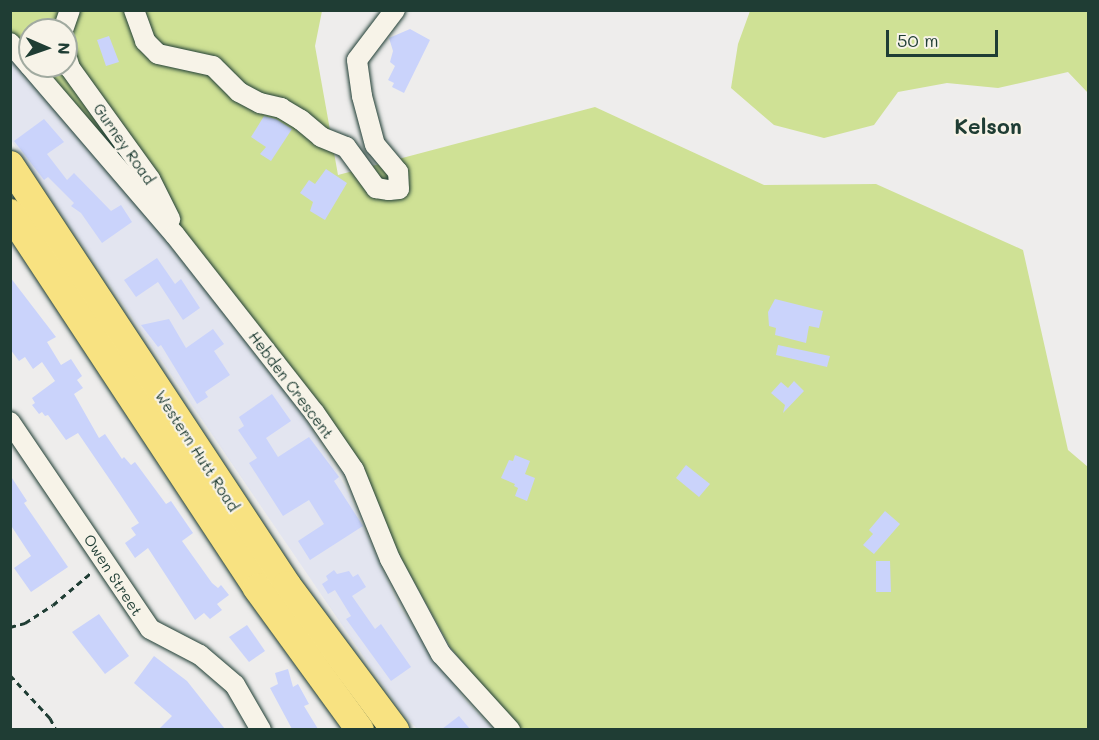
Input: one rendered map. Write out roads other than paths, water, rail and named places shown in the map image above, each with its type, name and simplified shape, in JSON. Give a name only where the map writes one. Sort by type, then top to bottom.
[{"type":"highway","name":"Western Hutt Road","points":[[10,165],[287,585],[394,729]]},
{"type":"highway","name":"Western Hutt Road","points":[[10,213],[257,588],[360,729]]},
{"type":"street","points":[[134,10],[145,41],[158,54],[213,66],[239,92],[260,103],[281,108],[302,120],[321,137],[346,147],[376,188],[389,190],[399,189],[398,172],[375,145],[362,96],[357,60],[395,10]]},
{"type":"street","name":"Hebden Crescent","points":[[40,78],[175,235],[314,412],[354,470],[390,559],[441,654],[510,729]]},
{"type":"street","name":"Gurney Road","points":[[77,78],[150,179],[167,211],[175,235]]},
{"type":"street","name":"Owen Street","points":[[10,422],[150,629],[200,655],[235,685],[261,729]]},
{"type":"district","name":"Kelson","points":[[988,126]]}]
